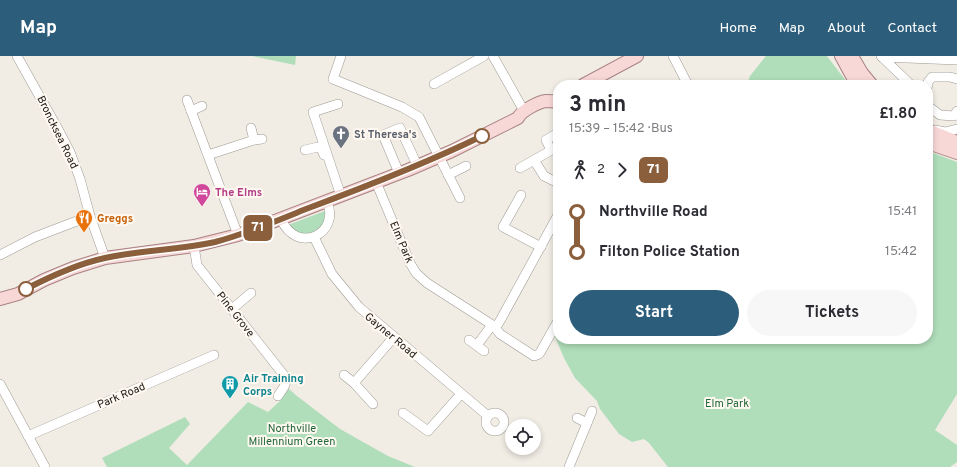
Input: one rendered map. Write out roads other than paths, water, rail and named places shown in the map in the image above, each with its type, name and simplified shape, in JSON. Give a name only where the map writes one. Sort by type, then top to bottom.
[{"type":"main road","points":[[592,80],[637,56]]},
{"type":"main road","points":[[841,56],[854,80]]},
{"type":"main road","points":[[852,56],[868,80]]},
{"type":"main road","points":[[0,307],[18,294],[72,264],[194,246],[238,235],[417,166],[521,115],[522,119],[553,106]]},
{"type":"main road","points":[[933,133],[956,149]]},
{"type":"main road","points":[[933,144],[956,149]]},
{"type":"main road","points":[[0,299],[18,294]]},
{"type":"street","name":"Broncksea Road","points":[[17,56],[70,152],[105,258]]},
{"type":"street","points":[[341,56],[334,79],[402,107],[419,117],[460,198]]},
{"type":"street","points":[[434,84],[484,56]]},
{"type":"street","points":[[493,56],[521,115]]},
{"type":"street","points":[[673,56],[685,80]]},
{"type":"street","points":[[881,56],[957,60]]},
{"type":"street","points":[[881,56],[906,80]]},
{"type":"street","points":[[930,80],[932,77],[950,77],[957,79]]},
{"type":"street","points":[[187,100],[238,235]]},
{"type":"street","points":[[281,219],[286,229],[298,237],[314,237],[321,232],[329,220],[329,211],[335,198],[313,112],[338,104]]},
{"type":"street","points":[[191,111],[202,106]]},
{"type":"street","points":[[933,110],[940,115],[954,116],[957,111]]},
{"type":"street","points":[[208,155],[258,139],[251,128]]},
{"type":"street","points":[[399,173],[383,135],[400,128],[417,166]]},
{"type":"street","points":[[933,130],[945,132],[957,129]]},
{"type":"street","points":[[520,168],[550,151],[546,140],[553,136]]},
{"type":"street","points":[[305,150],[318,147],[321,148],[335,198]]},
{"type":"street","points":[[534,160],[544,176],[553,180]]},
{"type":"street","points":[[448,175],[466,166]]},
{"type":"street","name":"Elm Park","points":[[376,182],[382,193],[410,264],[416,274],[427,283],[493,325],[500,334],[534,356],[542,351],[553,330]]},
{"type":"street","points":[[521,195],[503,227],[541,247]]},
{"type":"street","points":[[0,255],[35,237],[90,216]]},
{"type":"street","points":[[469,340],[481,348],[493,325],[498,324],[501,319],[553,224]]},
{"type":"street","name":"Gayner Road","points":[[314,237],[332,274],[359,307],[488,416]]},
{"type":"street","name":"Pine Grove","points":[[194,246],[197,265],[287,379],[278,396]]},
{"type":"street","points":[[232,309],[252,293]]},
{"type":"street","points":[[354,383],[394,337]]},
{"type":"street","name":"Park Road","points":[[28,436],[214,355]]},
{"type":"street","points":[[344,375],[354,383],[373,404]]},
{"type":"street","points":[[0,384],[45,467]]},
{"type":"street","points":[[403,413],[428,431],[462,394]]},
{"type":"street","points":[[569,467],[592,411]]},
{"type":"street","points":[[577,418],[587,423]]},
{"type":"place","name":"St Theresa's","points":[[341,149]]},
{"type":"place","name":"The Elms","points":[[202,207]]},
{"type":"place","name":"Greggs","points":[[84,233]]},
{"type":"place","name":"Air Training Corps","points":[[230,399]]},
{"type":"park label","name":"Northville Millennium Green","points":[[292,434]]}]
